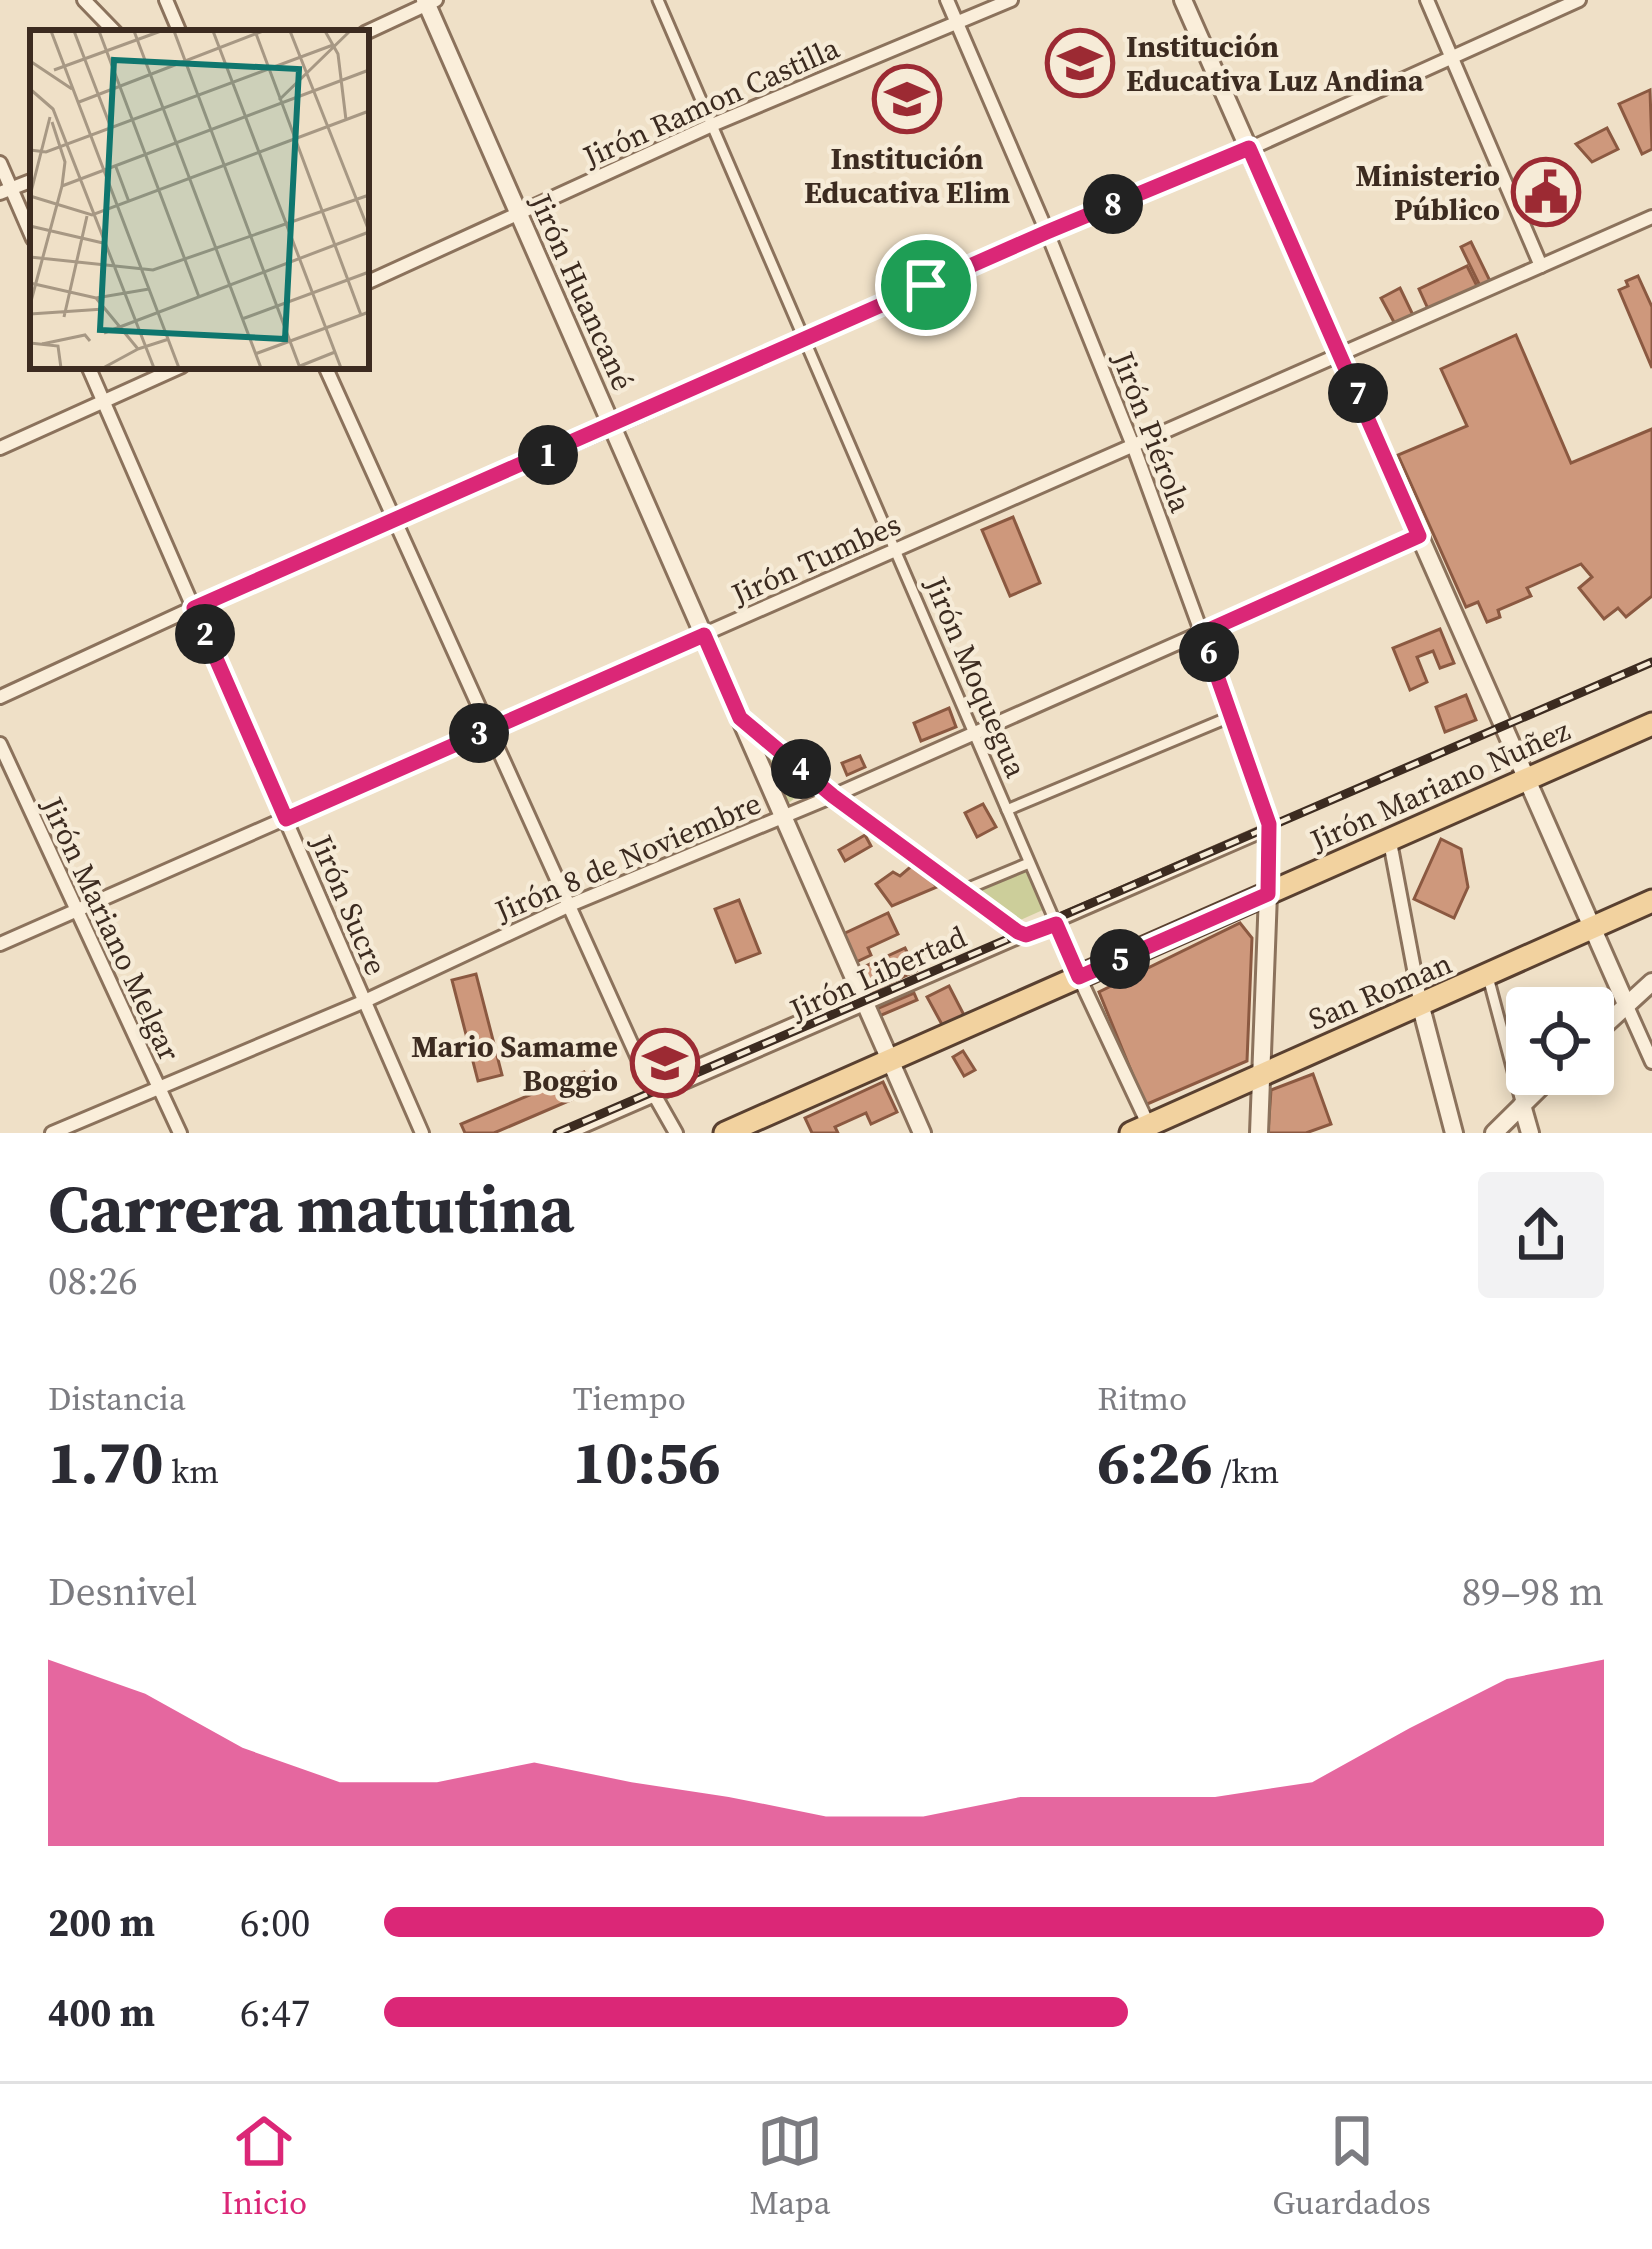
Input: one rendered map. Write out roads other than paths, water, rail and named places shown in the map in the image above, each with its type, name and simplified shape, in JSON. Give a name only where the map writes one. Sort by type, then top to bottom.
[{"type":"main road","name":"Jirón Mariano Nuñez","points":[[725,1133],[1652,724]]},
{"type":"main road","name":"San Roman","points":[[1140,1129],[1652,901]]},
{"type":"street","points":[[85,0],[113,30]]},
{"type":"street","points":[[166,0],[179,30]]},
{"type":"street","name":"Jirón Moquegua","points":[[658,0],[1079,977]]},
{"type":"street","name":"Jirón Piérola","points":[[947,0],[1134,448],[1232,716],[1270,829],[1268,894]]},
{"type":"street","name":"Jirón Ramon Castilla","points":[[369,282],[712,125],[1011,0]]},
{"type":"street","points":[[1183,0],[1652,1062]]},
{"type":"street","points":[[1427,0],[1540,266]]},
{"type":"street","points":[[0,697],[1580,0]]},
{"type":"street","points":[[369,31],[429,1]]},
{"type":"street","name":"Jirón Huancané","points":[[429,1],[922,1133]]},
{"type":"street","points":[[0,163],[6,191],[30,234]]},
{"type":"street","name":"Jirón Tumbes","points":[[0,944],[1652,217]]},
{"type":"street","name":"Jirón Sucre","points":[[89,369],[421,1130]]},
{"type":"street","points":[[0,448],[175,369]]},
{"type":"street","points":[[327,369],[676,1133]]},
{"type":"street","name":"Jirón 8 de Noviembre","points":[[52,1133],[364,1001],[570,905],[977,734],[1419,536]]},
{"type":"street","points":[[1007,810],[1232,716]]},
{"type":"street","points":[[740,718],[833,796],[1026,935]]},
{"type":"street","name":"Jirón Mariano Melgar","points":[[0,744],[180,1133]]},
{"type":"street","name":"Jirón Libertad","points":[[864,1000],[1056,924],[1270,829]]},
{"type":"street","points":[[1390,842],[1421,1007],[1454,1133]]},
{"type":"street","points":[[964,890],[1029,862]]},
{"type":"street","points":[[1259,1133],[1268,894]]},
{"type":"street","points":[[1079,977],[1140,1129]]},
{"type":"street","points":[[1488,977],[1530,1133]]},
{"type":"street","points":[[1614,1016],[1652,982]]},
{"type":"street","points":[[571,1133],[654,1091],[864,1000]]},
{"type":"street","points":[[1494,1133],[1532,1095]]},
{"type":"street","points":[[404,1133],[421,1130]]},
{"type":"railway","points":[[557,1133],[1652,662]]},
{"type":"place","name":"Institución Educativa Luz Andina","points":[[1080,63]]},
{"type":"place","name":"Institución Educativa Elim","points":[[907,99]]},
{"type":"place","name":"Ministerio Público","points":[[1546,192]]},
{"type":"place","name":"Mario Samame Boggio","points":[[665,1063]]}]
